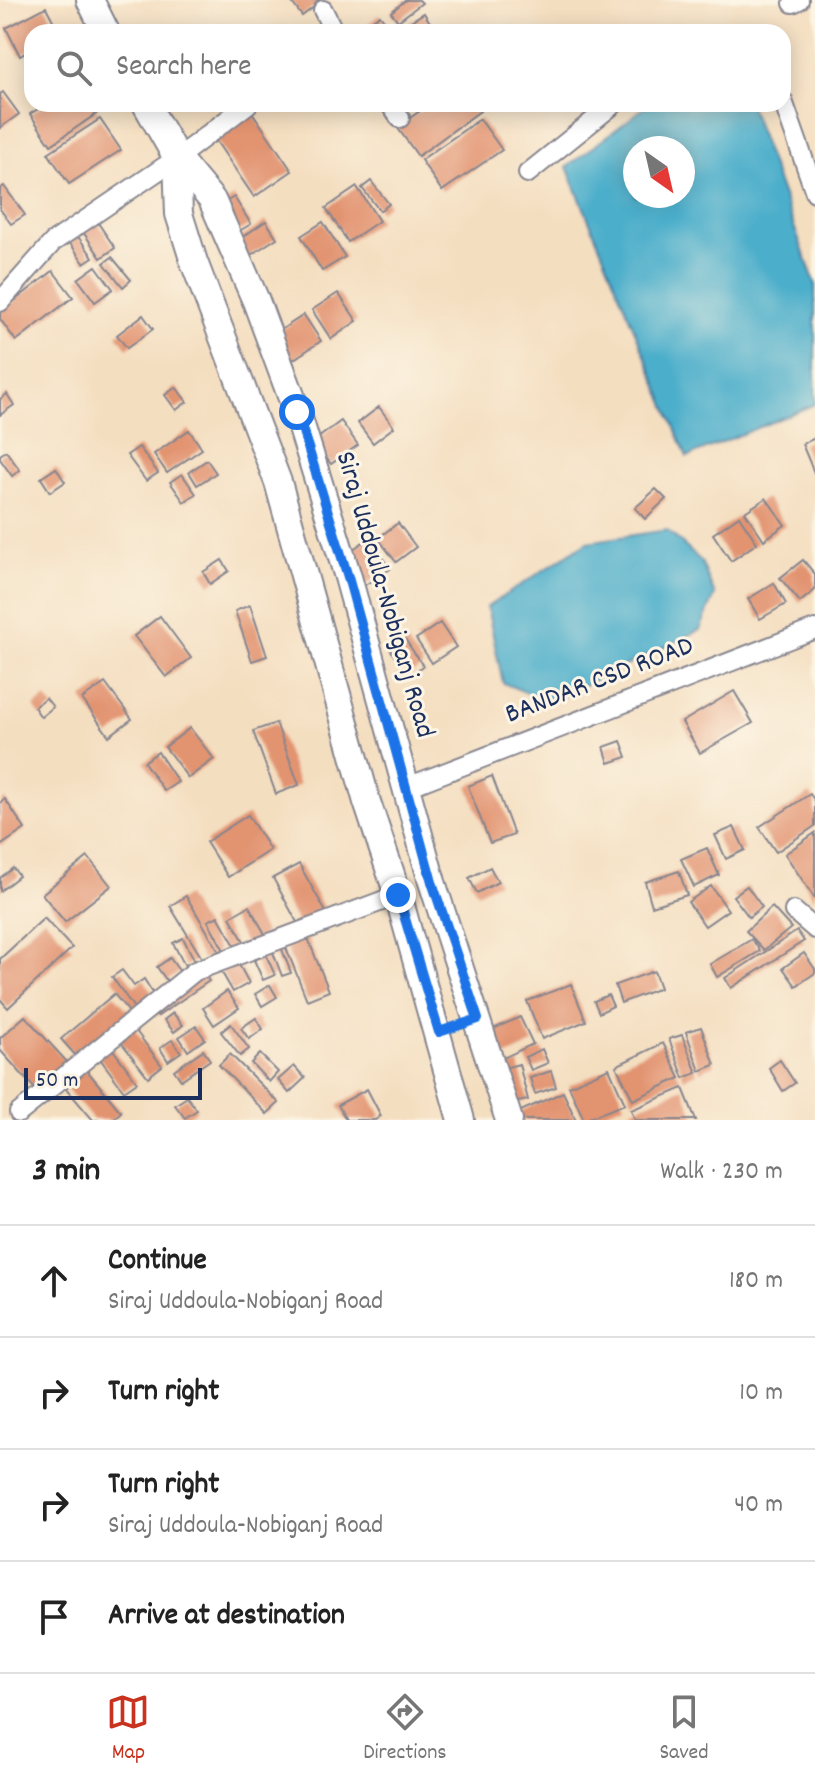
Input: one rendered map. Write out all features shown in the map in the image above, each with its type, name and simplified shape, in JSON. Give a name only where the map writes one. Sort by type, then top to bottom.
[{"type":"main road","points":[[90,0],[102,24]]},
{"type":"main road","name":"Siraj Uddoula-Nobiganj Road","points":[[151,112],[177,158],[212,200],[256,301],[297,412],[348,577],[432,882],[509,1120]]},
{"type":"main road","name":"Siraj Uddoula-Nobiganj Road","points":[[177,158],[179,214],[194,262],[278,482],[363,787],[439,1032],[461,1120]]},
{"type":"main road","points":[[439,1032],[478,1019]]},
{"type":"street","points":[[323,10],[330,24]]},
{"type":"street","points":[[0,302],[53,242],[177,158],[237,112]]},
{"type":"street","points":[[528,173],[604,112]]},
{"type":"street","points":[[787,112],[815,192]]},
{"type":"street","name":"BANDAR CSD ROAD","points":[[405,788],[815,629]]},
{"type":"street","points":[[19,1113],[195,971],[398,895]]},
{"type":"street","points":[[794,911],[815,929]]},
{"type":"water","points":[[639,112],[752,112],[815,283],[815,404],[687,457],[567,167]]},
{"type":"water","points":[[667,530],[701,561],[715,595],[700,630],[550,702],[503,683],[487,607],[587,542]]},
{"type":"building","points":[[290,0],[323,0],[302,16]]},
{"type":"building","points":[[406,0],[422,3],[398,21],[391,12]]},
{"type":"building","points":[[46,7],[55,24],[24,24],[24,54],[20,56],[6,28]]},
{"type":"building","points":[[424,13],[431,24],[407,24]]},
{"type":"building","points":[[380,15],[387,24],[368,24]]},
{"type":"building","points":[[3,92],[19,114],[0,128],[0,94]]},
{"type":"building","points":[[33,112],[99,112],[51,145],[30,114]]},
{"type":"building","points":[[246,112],[252,112],[292,171],[254,197],[212,135]]},
{"type":"building","points":[[419,112],[479,112],[418,156],[397,127]]},
{"type":"building","points":[[100,119],[121,150],[69,184],[48,153]]},
{"type":"building","points":[[480,119],[502,150],[442,191],[421,160]]},
{"type":"building","points":[[371,181],[389,204],[380,211],[362,188]]},
{"type":"building","points":[[4,186],[25,215],[11,224],[0,209],[0,189]]},
{"type":"building","points":[[357,187],[379,221],[348,242],[326,208]]},
{"type":"building","points":[[234,197],[251,224],[236,233],[219,206]]},
{"type":"building","points":[[94,217],[115,248],[101,258],[79,226]]},
{"type":"building","points":[[266,221],[277,238],[246,258],[235,242]]},
{"type":"building","points":[[323,222],[345,257],[322,271],[301,236]]},
{"type":"building","points":[[73,230],[93,257],[84,263],[65,236]]},
{"type":"building","points":[[112,257],[131,280],[123,287],[104,263]]},
{"type":"building","points":[[96,266],[113,289],[95,302],[78,279]]},
{"type":"building","points":[[53,271],[73,297],[16,341],[0,319],[0,312]]},
{"type":"building","points":[[338,293],[357,321],[331,339],[312,310]]},
{"type":"building","points":[[143,315],[153,329],[127,348],[117,335]]},
{"type":"building","points":[[304,315],[321,341],[291,361],[273,335]]},
{"type":"building","points":[[176,387],[187,402],[176,410],[165,395]]},
{"type":"building","points":[[7,394],[14,405],[0,415],[0,399]]},
{"type":"building","points":[[379,407],[394,427],[373,443],[358,423]]},
{"type":"building","points":[[341,421],[358,445],[331,464],[314,441]]},
{"type":"building","points":[[189,430],[202,449],[167,473],[154,454]]},
{"type":"building","points":[[815,438],[815,475],[802,444]]},
{"type":"building","points":[[139,447],[158,473],[146,481],[127,455]]},
{"type":"building","points":[[6,451],[20,470],[12,476],[0,459]]},
{"type":"building","points":[[207,460],[216,473],[197,485],[189,472]]},
{"type":"building","points":[[56,468],[65,482],[50,492],[41,478]]},
{"type":"building","points":[[182,474],[196,494],[184,502],[170,482]]},
{"type":"building","points":[[656,489],[666,499],[645,519],[635,508]]},
{"type":"building","points":[[766,498],[785,525],[764,540],[745,512]]},
{"type":"building","points":[[739,516],[757,543],[731,561],[713,534]]},
{"type":"building","points":[[398,523],[416,547],[396,562],[378,538]]},
{"type":"building","points":[[369,538],[390,569],[365,585],[345,555]]},
{"type":"building","points":[[222,560],[229,571],[210,584],[203,572]]},
{"type":"building","points":[[803,560],[815,574],[815,590],[800,602],[780,578]]},
{"type":"building","points":[[774,583],[786,604],[760,619],[748,599]]},
{"type":"building","points":[[250,605],[267,656],[252,661],[235,611]]},
{"type":"building","points":[[160,616],[191,658],[166,677],[134,636]]},
{"type":"building","points":[[440,623],[456,647],[432,663],[416,639]]},
{"type":"building","points":[[405,639],[423,666],[408,676],[390,649]]},
{"type":"building","points":[[105,683],[132,719],[109,736],[82,699]]},
{"type":"building","points":[[734,691],[753,723],[700,753],[682,722]]},
{"type":"building","points":[[46,698],[53,707],[41,717],[34,707]]},
{"type":"building","points":[[276,723],[299,785],[276,794],[253,731]]},
{"type":"building","points":[[190,728],[214,759],[188,778],[165,747]]},
{"type":"building","points":[[621,741],[627,757],[609,763],[604,747]]},
{"type":"building","points":[[158,752],[178,782],[164,791],[144,762]]},
{"type":"building","points":[[492,776],[514,835],[490,843],[468,786]]},
{"type":"building","points":[[810,794],[815,801],[815,826],[776,852],[759,827]]},
{"type":"building","points":[[5,799],[25,829],[0,846],[0,803]]},
{"type":"building","points":[[248,815],[270,850],[228,877],[206,842]]},
{"type":"building","points":[[734,827],[745,850],[726,859],[715,835]]},
{"type":"building","points":[[815,833],[815,899],[785,854]]},
{"type":"building","points":[[707,848],[719,875],[694,887],[681,859]]},
{"type":"building","points":[[88,857],[111,886],[65,922],[42,894]]},
{"type":"building","points":[[299,864],[326,912],[299,926],[273,878]]},
{"type":"building","points":[[490,867],[498,882],[477,893],[469,878]]},
{"type":"building","points":[[13,868],[19,876],[0,891],[0,878]]},
{"type":"building","points":[[679,871],[687,895],[652,906],[645,882]]},
{"type":"building","points":[[711,886],[728,910],[705,926],[688,902]]},
{"type":"building","points":[[747,886],[762,907],[749,917],[733,896]]},
{"type":"building","points":[[186,896],[219,951],[203,960],[170,906]]},
{"type":"building","points":[[249,906],[265,934],[246,945],[230,917]]},
{"type":"building","points":[[772,907],[791,928],[764,950],[746,931]]},
{"type":"building","points":[[218,916],[237,949],[226,954],[208,921]]},
{"type":"building","points":[[44,918],[72,948],[8,1008],[0,999],[0,959]]},
{"type":"building","points":[[797,931],[804,941],[731,988],[725,978]]},
{"type":"building","points":[[307,936],[329,991],[307,1000],[285,945]]},
{"type":"building","points":[[183,938],[195,961],[185,966],[173,943]]},
{"type":"building","points":[[752,939],[760,951],[717,977],[710,964]]},
{"type":"building","points":[[280,944],[291,973],[282,976],[271,947]]},
{"type":"building","points":[[804,953],[815,973],[796,986],[783,968]]},
{"type":"building","points":[[266,955],[275,975],[263,980],[254,960]]},
{"type":"building","points":[[170,958],[180,972],[167,981],[157,967]]},
{"type":"building","points":[[237,961],[249,983],[233,992],[221,971]]},
{"type":"building","points":[[122,970],[134,986],[144,979],[154,995],[134,1008],[112,977]]},
{"type":"building","points":[[654,971],[660,988],[621,1003],[615,985]]},
{"type":"building","points":[[204,974],[209,981],[158,1016],[153,1009]]},
{"type":"building","points":[[571,984],[586,1021],[542,1039],[527,1001]]},
{"type":"building","points":[[270,985],[277,997],[262,1006],[255,994]]},
{"type":"building","points":[[227,991],[239,1008],[214,1025],[203,1008]]},
{"type":"building","points":[[114,994],[130,1013],[77,1057],[61,1039]]},
{"type":"building","points":[[608,995],[613,1006],[599,1013],[594,1001]]},
{"type":"building","points":[[173,1013],[183,1025],[174,1032],[164,1020]]},
{"type":"building","points":[[25,1016],[67,1062],[36,1090],[0,1050],[0,1038]]},
{"type":"building","points":[[520,1017],[533,1044],[499,1060],[487,1032]]},
{"type":"building","points":[[256,1018],[263,1029],[249,1039],[241,1028]]},
{"type":"building","points":[[231,1024],[249,1049],[240,1056],[221,1032]]},
{"type":"building","points":[[196,1026],[205,1039],[188,1051],[179,1037]]},
{"type":"building","points":[[133,1027],[162,1066],[148,1077],[118,1038]]},
{"type":"building","points":[[701,1027],[715,1065],[700,1071],[686,1032]]},
{"type":"building","points":[[682,1035],[697,1073],[684,1078],[669,1039]]},
{"type":"building","points":[[172,1040],[181,1052],[168,1061],[160,1048]]},
{"type":"building","points":[[663,1043],[680,1078],[633,1100],[616,1066]]},
{"type":"building","points":[[111,1047],[137,1082],[124,1091],[98,1056]]},
{"type":"building","points":[[542,1049],[548,1063],[531,1070],[525,1057]]},
{"type":"building","points":[[203,1050],[210,1060],[181,1080],[174,1070]]},
{"type":"building","points":[[230,1054],[279,1103],[267,1114],[219,1065]]},
{"type":"building","points":[[260,1054],[278,1072],[269,1082],[251,1063]]},
{"type":"building","points":[[780,1060],[795,1083],[783,1091],[769,1068]]},
{"type":"building","points":[[519,1064],[528,1100],[513,1103],[504,1068]]},
{"type":"building","points":[[294,1066],[305,1078],[289,1093],[278,1080]]},
{"type":"building","points":[[85,1068],[121,1112],[112,1120],[93,1120],[64,1086]]},
{"type":"building","points":[[609,1068],[625,1104],[584,1120],[569,1086]]},
{"type":"building","points":[[551,1071],[556,1087],[535,1094],[530,1078]]},
{"type":"building","points":[[683,1088],[696,1120],[635,1120],[631,1110]]},
{"type":"building","points":[[367,1089],[381,1116],[375,1120],[346,1120],[338,1105]]},
{"type":"building","points":[[563,1092],[576,1120],[517,1120],[514,1114]]},
{"type":"building","points":[[187,1097],[197,1110],[185,1118],[175,1105]]},
{"type":"route","points":[[297,412],[348,577],[432,882],[478,1019],[439,1032],[398,895]]}]
